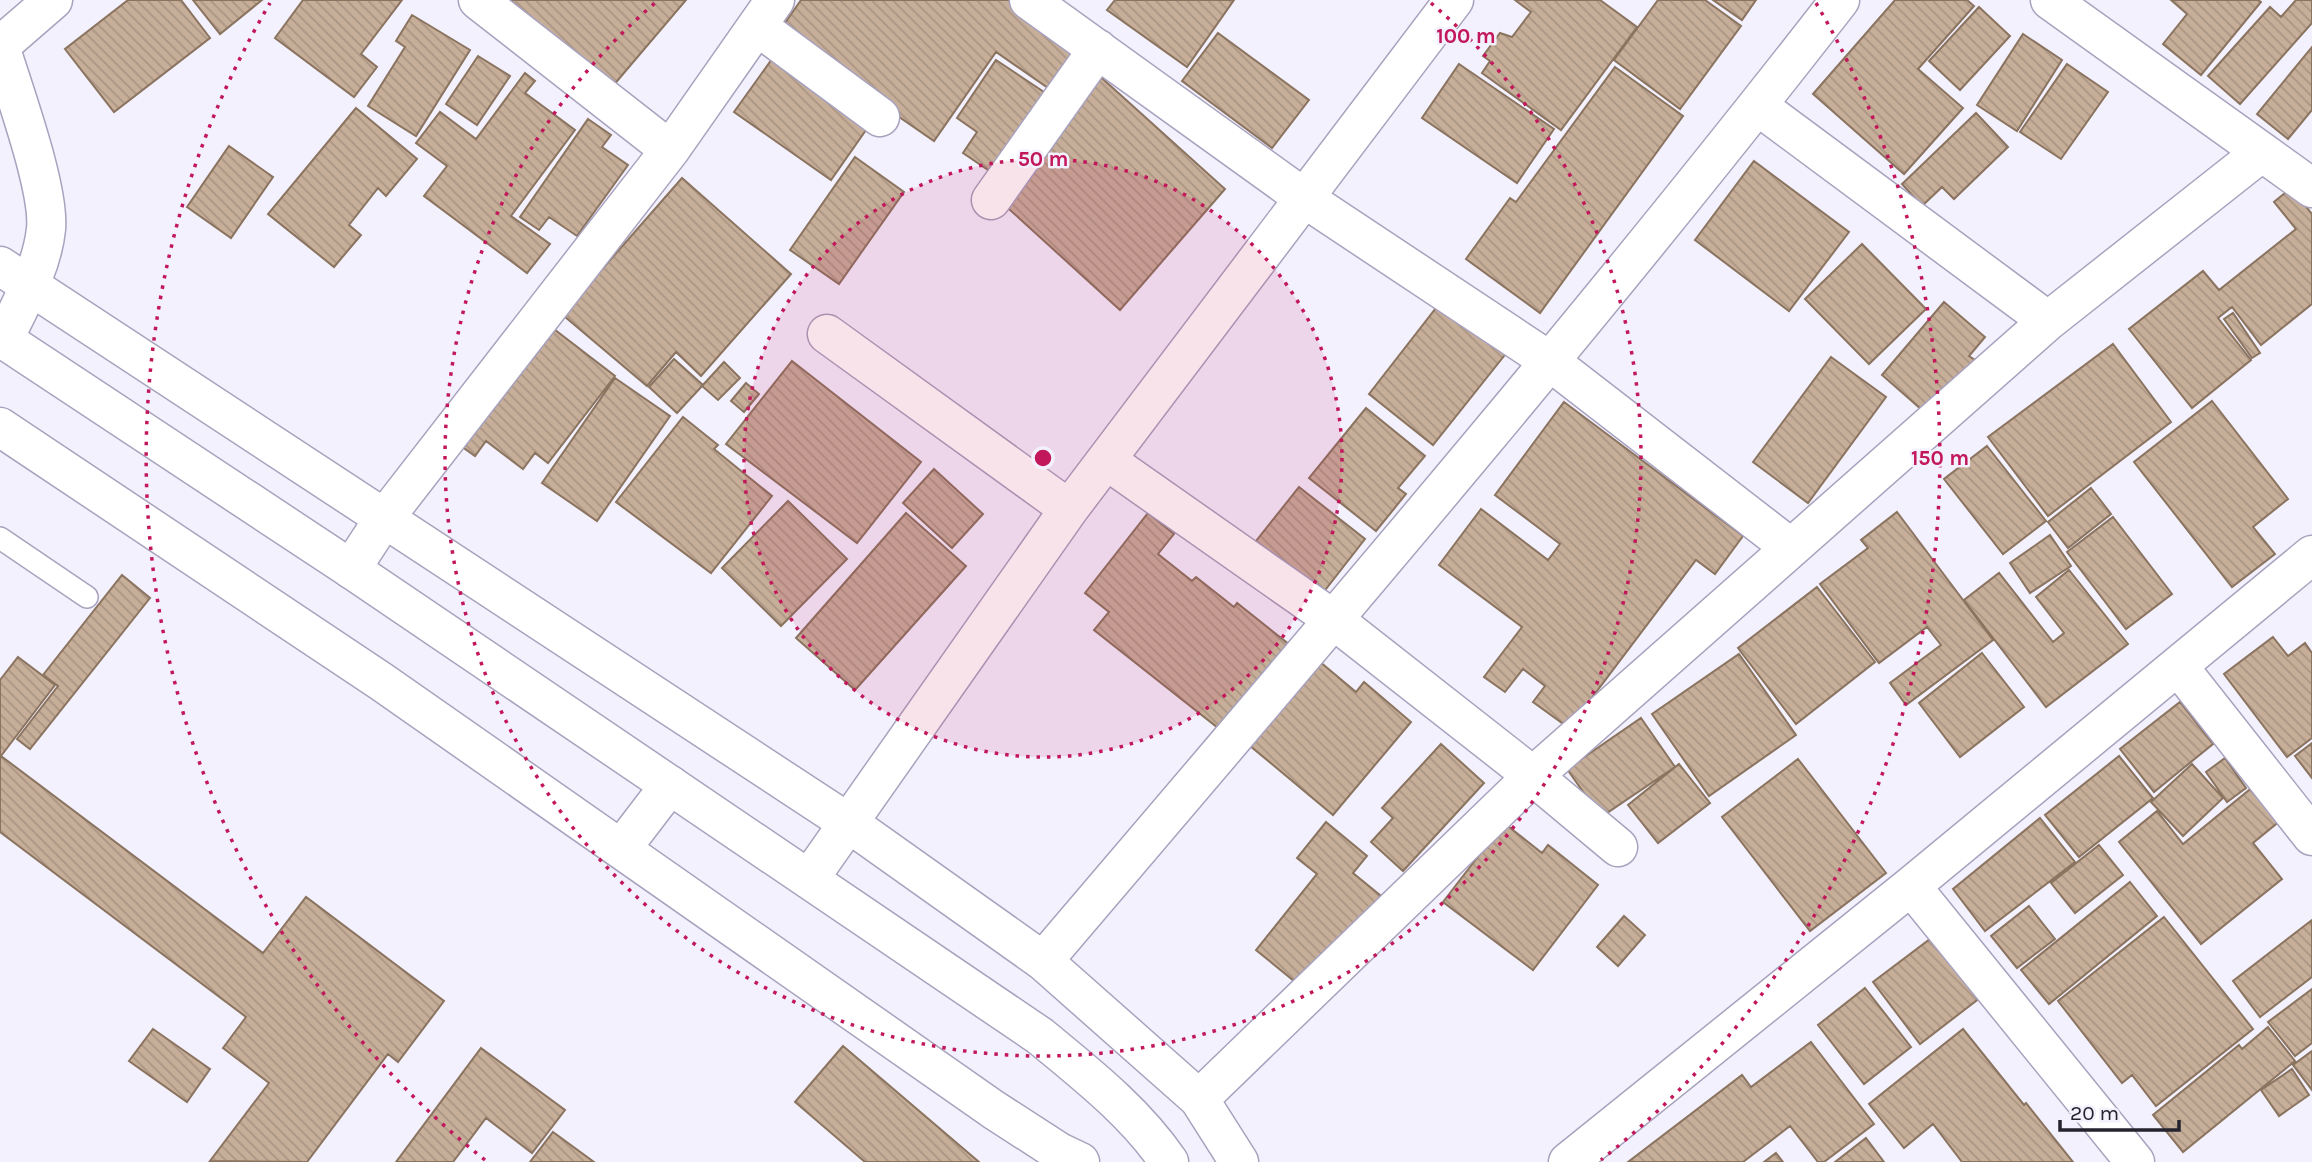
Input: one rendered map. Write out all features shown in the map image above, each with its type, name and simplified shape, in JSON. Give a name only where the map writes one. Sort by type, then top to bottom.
[{"type":"street","points":[[478,0],[670,150]]},
{"type":"street","points":[[1029,0],[1304,198],[1548,360],[1791,548]]},
{"type":"street","points":[[809,879],[1069,509],[1454,0]]},
{"type":"street","points":[[1043,961],[1334,620],[1758,106],[1840,0]]},
{"type":"street","points":[[2050,0],[2312,188]]},
{"type":"street","points":[[37,5],[0,46],[44,198],[47,227],[42,254],[14,276],[2,338],[351,569],[1040,1036],[1104,1090],[1153,1139],[1169,1162]]},
{"type":"street","points":[[351,569],[383,520],[670,150],[766,13],[880,117]]},
{"type":"street","points":[[991,200],[1098,49]]},
{"type":"street","points":[[1758,106],[2048,321]]},
{"type":"street","points":[[1199,1099],[1533,776],[2048,321],[2262,152]]},
{"type":"street","points":[[14,276],[850,824],[1043,961],[1199,1099],[1239,1162]]},
{"type":"street","points":[[827,334],[1069,509]]},
{"type":"street","points":[[0,427],[382,682],[994,1110],[1059,1152],[1080,1162]]},
{"type":"street","points":[[1106,460],[1334,620],[1533,776],[1618,847]]},
{"type":"street","points":[[1568,1162],[1911,887],[2312,555]]},
{"type":"street","points":[[2178,666],[2312,836]]},
{"type":"street","points":[[621,849],[670,785]]},
{"type":"street","points":[[1911,887],[2135,1162]]},
{"type":"lane","points":[[0,538],[86,597]]},
{"type":"building","points":[[128,0],[181,0],[210,38],[114,112],[65,49]]},
{"type":"building","points":[[193,0],[262,0],[220,34]]},
{"type":"building","points":[[303,0],[402,0],[361,54],[377,67],[354,97],[275,38]]},
{"type":"building","points":[[510,0],[686,0],[612,87]]},
{"type":"building","points":[[801,0],[1012,0],[1081,47],[1051,90],[996,52],[934,141],[778,33]]},
{"type":"building","points":[[1115,0],[1234,0],[1187,67],[1107,10]]},
{"type":"building","points":[[1515,0],[1600,0],[1637,27],[1561,130],[1482,73],[1490,61],[1483,56],[1500,33],[1512,37],[1531,12]]},
{"type":"building","points":[[1658,0],[1705,0],[1741,26],[1680,109],[1614,60]]},
{"type":"building","points":[[1713,0],[1756,0],[1742,20]]},
{"type":"building","points":[[1895,0],[1967,0],[1974,6],[1918,69],[1963,108],[1904,174],[1813,94]]},
{"type":"building","points":[[2171,0],[2261,2],[2201,75],[2163,44],[2187,14]]},
{"type":"building","points":[[2296,0],[2312,0],[2312,23],[2240,104],[2208,76],[2270,7],[2281,17]]},
{"type":"building","points":[[1979,7],[2010,36],[1960,90],[1929,61]]},
{"type":"building","points":[[412,15],[470,50],[416,136],[368,106],[405,47],[396,41]]},
{"type":"building","points":[[1218,33],[1309,100],[1272,148],[1182,81]]},
{"type":"building","points":[[2023,34],[2062,60],[2017,131],[1977,105]]},
{"type":"building","points":[[2312,47],[2312,110],[2288,139],[2257,114]]},
{"type":"building","points":[[777,52],[873,120],[831,180],[734,112]]},
{"type":"building","points":[[478,56],[510,76],[477,125],[446,104]]},
{"type":"building","points":[[996,60],[1050,96],[997,176],[963,153],[977,132],[957,118]]},
{"type":"building","points":[[1459,64],[1554,129],[1517,183],[1422,118]]},
{"type":"building","points":[[2067,64],[2108,92],[2061,159],[2020,132]]},
{"type":"building","points":[[1615,67],[1683,116],[1540,313],[1466,259],[1510,198],[1516,202]]},
{"type":"building","points":[[1094,71],[1225,189],[1120,310],[999,200]]},
{"type":"building","points":[[525,73],[535,81],[525,93],[575,130],[511,216],[550,244],[527,273],[424,196],[447,166],[416,143],[440,112],[476,139]]},
{"type":"building","points":[[356,108],[417,159],[386,196],[378,188],[349,225],[361,235],[334,267],[268,214]]},
{"type":"building","points":[[1976,113],[2008,147],[1954,199],[1942,187],[1922,206],[1902,184]]},
{"type":"building","points":[[588,119],[611,135],[602,147],[628,165],[577,236],[549,217],[539,230],[520,217]]},
{"type":"building","points":[[229,146],[273,177],[231,238],[187,207]]},
{"type":"building","points":[[855,157],[904,192],[839,284],[790,250]]},
{"type":"building","points":[[1754,161],[1849,232],[1789,311],[1695,240]]},
{"type":"building","points":[[682,178],[791,274],[701,376],[676,352],[647,386],[558,311],[597,275]]},
{"type":"building","points":[[2291,188],[2312,214],[2312,304],[2261,345],[2232,307],[2218,318],[2251,360],[2192,408],[2129,329],[2203,271],[2219,290],[2296,229],[2274,202]]},
{"type":"building","points":[[1862,244],[1926,309],[1869,364],[1805,299]]},
{"type":"building","points":[[1443,299],[1508,351],[1433,445],[1369,394]]},
{"type":"building","points":[[1944,302],[1985,337],[1969,356],[1978,362],[1930,417],[1882,375]]},
{"type":"building","points":[[2233,313],[2260,353],[2252,358],[2224,319]]},
{"type":"building","points":[[550,326],[615,376],[548,463],[535,453],[523,469],[486,441],[475,456],[461,446]]},
{"type":"building","points":[[2113,344],[2171,422],[2048,516],[1988,437]]},
{"type":"building","points":[[1831,357],[1886,397],[1808,503],[1753,462]]},
{"type":"building","points":[[674,359],[703,385],[677,413],[649,387]]},
{"type":"building","points":[[792,361],[921,462],[857,543],[726,444]]},
{"type":"building","points":[[724,362],[740,378],[718,400],[702,386]]},
{"type":"building","points":[[615,378],[670,416],[597,521],[542,483]]},
{"type":"building","points":[[746,383],[759,394],[744,412],[731,401]]},
{"type":"building","points":[[2212,401],[2288,499],[2253,527],[2275,554],[2232,587],[2134,462]]},
{"type":"building","points":[[1564,402],[1743,536],[1715,574],[1696,560],[1569,728],[1533,702],[1545,686],[1523,669],[1505,692],[1484,677],[1522,627],[1439,565],[1481,509],[1548,560],[1560,544],[1495,495]]},
{"type":"building","points":[[1366,408],[1425,456],[1398,488],[1406,494],[1376,531],[1309,478]]},
{"type":"building","points":[[683,417],[718,445],[714,449],[772,496],[711,573],[616,502]]},
{"type":"building","points":[[1987,446],[2046,521],[2003,554],[1944,479]]},
{"type":"building","points":[[934,469],[983,514],[952,548],[903,503]]},
{"type":"building","points":[[1299,487],[1365,539],[1322,594],[1256,541]]},
{"type":"building","points":[[2091,488],[2111,514],[2068,548],[2048,522]]},
{"type":"building","points":[[788,501],[847,559],[781,626],[722,568]]},
{"type":"building","points":[[1897,512],[1993,640],[1906,705],[1890,683],[1941,645],[1927,627],[1879,663],[1820,584],[1868,548],[1861,540]]},
{"type":"building","points":[[906,513],[966,566],[855,690],[796,638]]},
{"type":"building","points":[[1148,513],[1174,534],[1158,554],[1192,581],[1196,577],[1234,607],[1237,603],[1295,649],[1227,735],[1094,630],[1109,612],[1085,593]]},
{"type":"building","points":[[2113,517],[2172,594],[2126,629],[2067,552]]},
{"type":"building","points":[[2050,535],[2071,566],[2030,593],[2010,563]]},
{"type":"building","points":[[2069,570],[2128,644],[2046,707],[1964,600],[1999,573],[2053,642],[2064,633],[2036,597]]},
{"type":"building","points":[[122,575],[150,598],[30,749],[17,739],[58,686],[43,675]]},
{"type":"building","points":[[1817,587],[1875,662],[1796,724],[1738,648]]},
{"type":"building","points":[[2273,637],[2288,656],[2305,643],[2312,653],[2312,738],[2287,757],[2224,674]]},
{"type":"building","points":[[1982,653],[2024,707],[1960,757],[1919,703]]},
{"type":"building","points":[[1739,654],[1796,735],[1709,796],[1652,714]]},
{"type":"building","points":[[1313,656],[1356,692],[1364,682],[1411,722],[1333,815],[1243,740]]},
{"type":"building","points":[[18,657],[55,685],[1,756],[263,953],[306,897],[444,1001],[398,1062],[388,1054],[307,1162],[210,1161],[269,1083],[223,1048],[246,1017],[0,832],[0,680]]},
{"type":"building","points":[[2180,702],[2213,744],[2154,792],[2120,749]]},
{"type":"building","points":[[1641,718],[1675,767],[1601,817],[1567,769]]},
{"type":"building","points":[[2312,743],[2312,778],[2295,756]]},
{"type":"building","points":[[1441,744],[1484,783],[1403,871],[1371,842],[1393,818],[1382,808]]},
{"type":"building","points":[[2119,756],[2153,798],[2079,857],[2045,815]]},
{"type":"building","points":[[2225,758],[2246,788],[2227,802],[2206,772]]},
{"type":"building","points":[[1798,759],[1886,873],[1810,931],[1722,817]]},
{"type":"building","points":[[1679,764],[1710,803],[1658,843],[1628,805]]},
{"type":"building","points":[[2192,764],[2223,798],[2183,836],[2151,802]]},
{"type":"building","points":[[2254,786],[2281,820],[2253,843],[2282,879],[2201,944],[2119,842],[2157,811],[2183,844]]},
{"type":"building","points":[[2040,818],[2075,862],[1985,931],[1953,889]]},
{"type":"building","points":[[1326,822],[1367,856],[1353,873],[1381,896],[1305,990],[1256,950],[1317,874],[1297,858]]},
{"type":"building","points":[[1504,823],[1542,853],[1548,845],[1598,885],[1533,970],[1443,902]]},
{"type":"building","points":[[2099,845],[2123,875],[2075,913],[2051,883]]},
{"type":"building","points":[[2130,882],[2157,916],[2049,1004],[2021,970]]},
{"type":"building","points":[[2029,906],[2055,939],[2017,968],[1991,936]]},
{"type":"building","points":[[1624,916],[1645,935],[1618,966],[1597,947]]},
{"type":"building","points":[[2164,917],[2253,1029],[2156,1106],[2132,1075],[2122,1083],[2058,1001]]},
{"type":"building","points":[[2312,920],[2312,977],[2260,1017],[2233,981]]},
{"type":"building","points":[[1938,933],[1985,994],[1920,1044],[1873,982]]},
{"type":"building","points":[[1865,988],[1911,1047],[1864,1084],[1818,1025]]},
{"type":"building","points":[[2312,989],[2312,1043],[2295,1056],[2268,1022]]},
{"type":"building","points":[[2268,1027],[2295,1061],[2183,1152],[2153,1115],[2239,1045],[2242,1049]]},
{"type":"building","points":[[153,1029],[210,1069],[187,1102],[129,1061]]},
{"type":"building","points":[[1963,1029],[2073,1162],[1962,1162],[1933,1124],[1904,1148],[1869,1104]]},
{"type":"building","points":[[1811,1042],[1874,1124],[1824,1162],[1818,1162],[1790,1126],[1743,1162],[1628,1162],[1742,1075],[1751,1087]]},
{"type":"building","points":[[843,1046],[979,1162],[865,1162],[795,1102]]},
{"type":"building","points":[[481,1048],[565,1110],[532,1153],[486,1118],[453,1162],[396,1162]]},
{"type":"building","points":[[2312,1051],[2312,1090],[2293,1065]]},
{"type":"building","points":[[2292,1069],[2309,1095],[2279,1116],[2261,1090]]},
{"type":"building","points":[[553,1132],[594,1162],[530,1162]]},
{"type":"building","points":[[1866,1138],[1884,1162],[1835,1162]]},
{"type":"building","points":[[1776,1153],[1783,1162],[1764,1162]]}]
